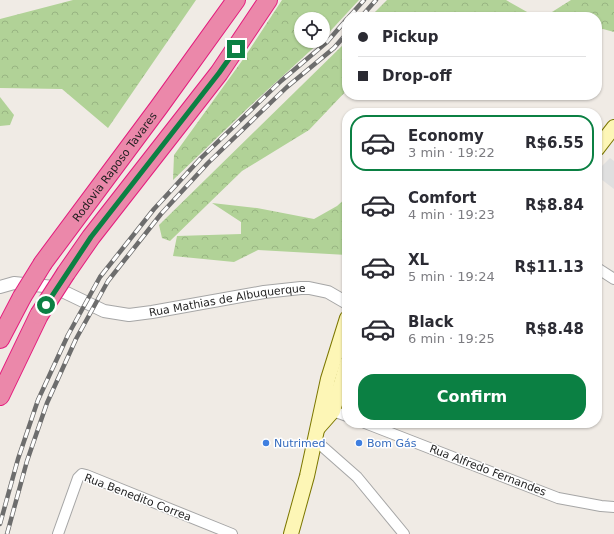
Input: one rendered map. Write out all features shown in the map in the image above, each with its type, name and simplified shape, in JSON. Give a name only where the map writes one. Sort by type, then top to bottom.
[{"type":"highway","name":"Rodovia Raposo Tavares","points":[[0,339],[22,297],[43,263],[159,107],[236,0]]},
{"type":"highway","points":[[0,396],[39,315],[66,273],[91,237],[219,73],[268,0]]},
{"type":"main road","points":[[602,143],[614,127]]},
{"type":"main road","points":[[291,534],[307,476],[328,379],[342,334]]},
{"type":"main road","points":[[316,434],[333,411],[342,380]]},
{"type":"street","points":[[602,272],[614,280]]},
{"type":"street","name":"Rua Mathias de Albuquerque","points":[[0,287],[14,283],[54,287],[104,311],[129,315],[264,292],[301,288],[310,288],[328,292],[342,299]]},
{"type":"street","points":[[333,411],[342,414]]},
{"type":"street","name":"Rua Alfredo Fernandes","points":[[378,428],[558,498],[614,507]]},
{"type":"street","points":[[316,434],[357,477],[404,534]]},
{"type":"street","name":"Rua Benedito Correa","points":[[58,534],[78,478],[82,474],[232,534]]},
{"type":"green space","points":[[73,0],[196,0],[108,128],[62,89],[0,88],[0,19]]},
{"type":"green space","points":[[282,0],[359,0],[348,12],[342,12],[342,18],[330,31],[330,12],[294,12],[294,48],[313,48],[173,180],[174,155],[244,58]]},
{"type":"green space","points":[[387,0],[506,0],[527,12],[375,12]]},
{"type":"green space","points":[[571,0],[614,0],[614,32],[602,29],[602,12],[552,12]]},
{"type":"green space","points":[[342,46],[342,95],[309,130],[242,171],[170,241],[162,238],[159,225]]},
{"type":"green space","points":[[0,97],[14,115],[10,125],[0,126]]},
{"type":"green space","points":[[342,202],[342,255],[258,250],[234,262],[173,256],[177,236],[241,234],[241,222],[212,203],[257,208],[314,219]]},
{"type":"shaded area","points":[[610,158],[614,161],[614,189],[602,180],[602,166]]},
{"type":"railway","points":[[353,12],[364,0]]},
{"type":"railway","points":[[365,12],[376,0]]},
{"type":"railway","points":[[0,524],[18,459],[38,400],[68,335],[100,277],[154,209],[201,158],[281,81],[327,42],[342,25]]},
{"type":"railway","points":[[7,534],[27,461],[47,403],[76,339],[108,281],[161,214],[208,163],[287,87],[334,48],[342,39]]},
{"type":"place","name":"Nutrimed","points":[[266,443]]},
{"type":"place","name":"Bom Gás","points":[[359,443]]},
{"type":"route","points":[[46,305],[91,237],[236,49]]}]
